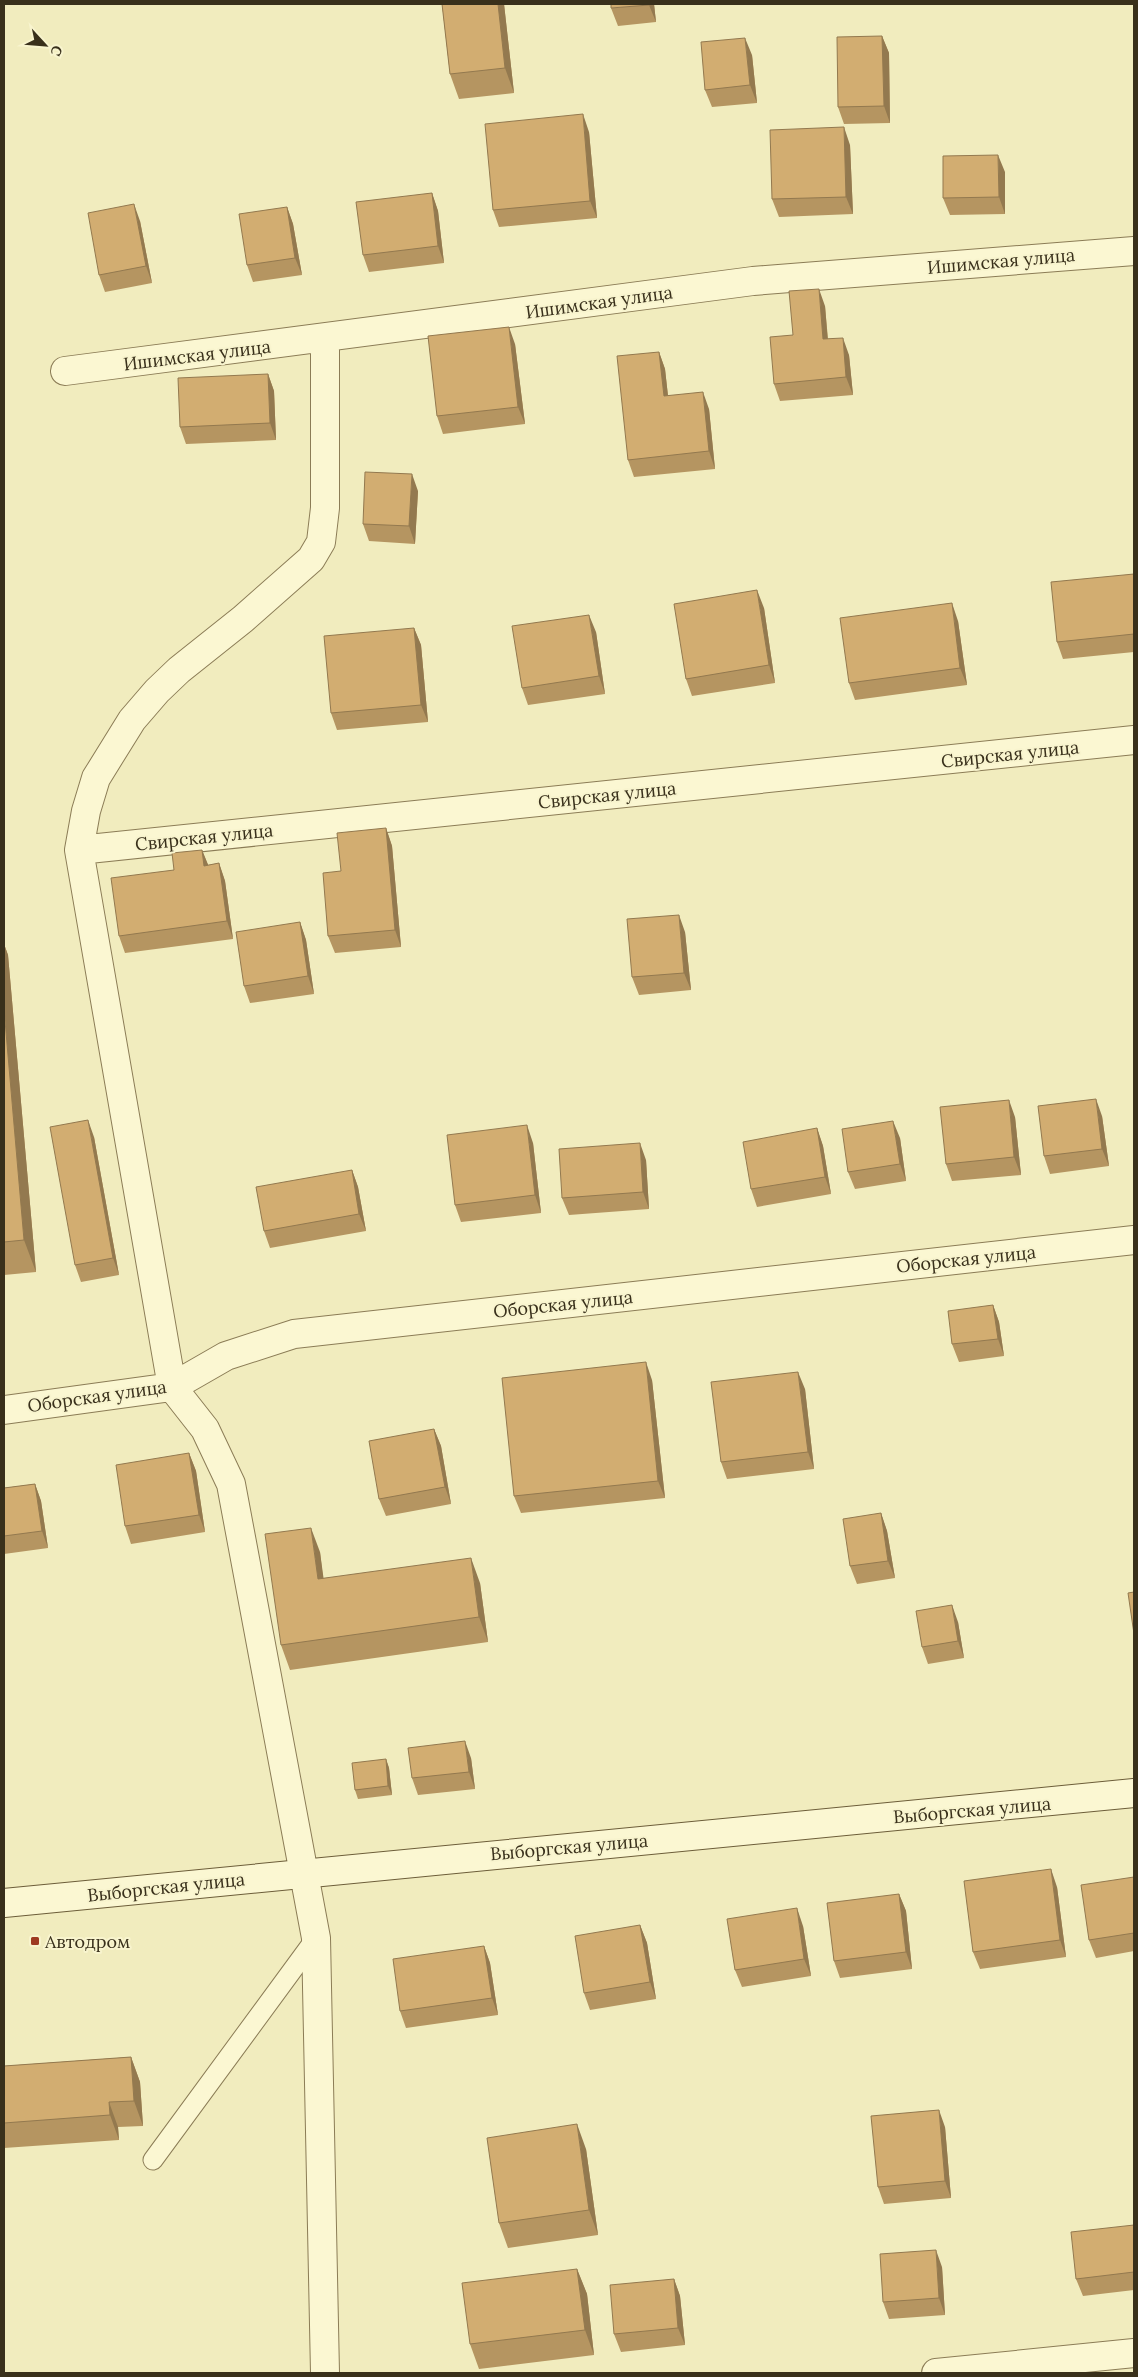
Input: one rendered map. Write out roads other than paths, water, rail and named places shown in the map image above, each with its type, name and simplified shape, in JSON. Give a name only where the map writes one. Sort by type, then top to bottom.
[{"type":"street","name":"Ишимская улица","points":[[65,372],[753,281],[1134,251]]},
{"type":"street","points":[[325,338],[326,508],[321,542],[311,559],[243,619],[179,670],[156,691],[132,720],[96,778],[86,811],[79,850],[172,1387],[205,1429],[231,1484],[242,1551],[316,1938],[325,2373]]},
{"type":"street","name":"Свирская улица","points":[[79,850],[1134,740]]},
{"type":"street","name":"Оборская улица","points":[[4,1410],[172,1387],[226,1356],[294,1334],[1134,1240]]},
{"type":"street","name":"Выборгская улица","points":[[4,1903],[304,1872],[1134,1793]]},
{"type":"street","points":[[936,2373],[1134,2353]]},
{"type":"lane","points":[[154,2160],[316,1938]]},
{"type":"place","name":"Автодром","points":[[35,1941]]}]
